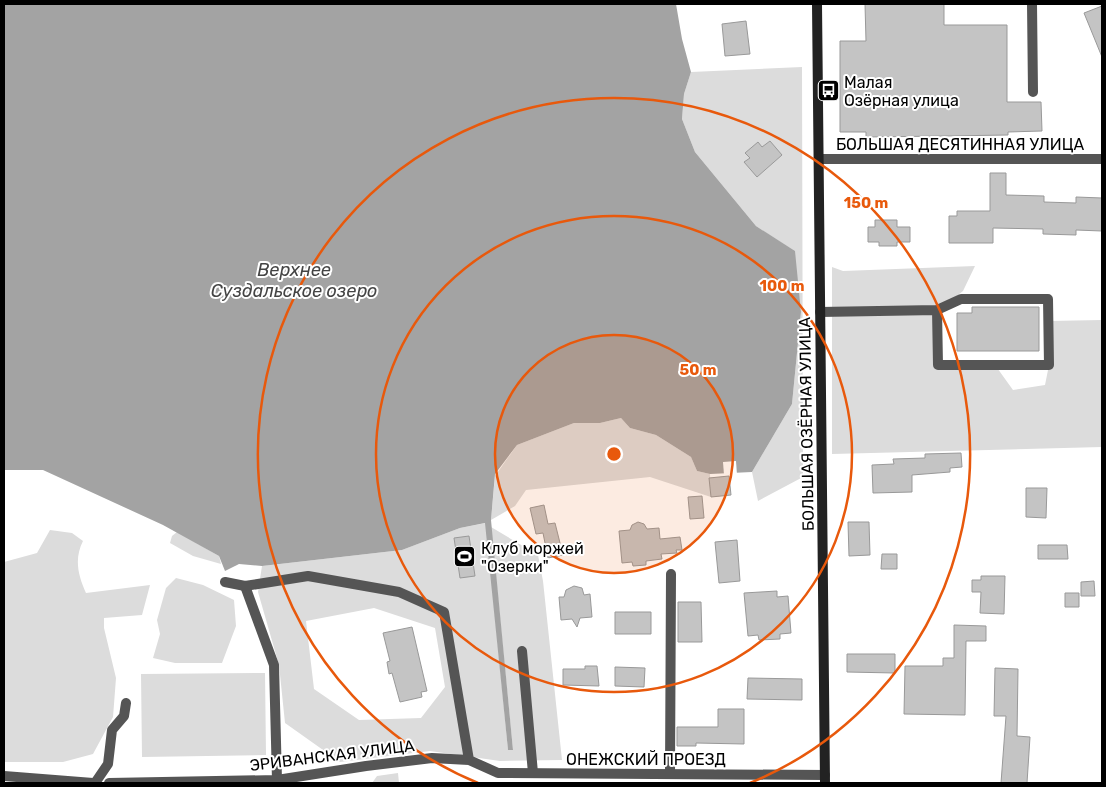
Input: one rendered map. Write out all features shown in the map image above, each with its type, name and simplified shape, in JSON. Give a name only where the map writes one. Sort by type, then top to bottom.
[{"type":"street","name":"БОЛЬШАЯ ОЗЁРНАЯ УЛИЦА","points":[[817,4],[825,779]]},
{"type":"street","points":[[1032,4],[1033,92]]},
{"type":"street","name":"БОЛЬШАЯ ДЕСЯТИННАЯ УЛИЦА","points":[[818,159],[1102,159]]},
{"type":"street","points":[[820,312],[937,310],[961,299],[1048,299],[1049,365],[938,365],[937,310]]},
{"type":"street","points":[[670,774],[671,574]]},
{"type":"street","points":[[226,582],[245,586],[308,576],[399,592],[444,612],[469,760]]},
{"type":"street","points":[[245,586],[274,665],[277,780]]},
{"type":"street","points":[[522,651],[533,773]]},
{"type":"street","points":[[4,776],[94,783],[108,764],[112,730],[124,716],[126,703]]},
{"type":"street","name":"ЭРИВАНСКАЯ УЛИЦА","points":[[109,783],[277,780],[432,758],[469,760]]},
{"type":"street","name":"ОНЕЖСКИЙ ПРОЕЗД","points":[[469,760],[498,773],[670,774],[825,779]]},
{"type":"shaded area","points":[[802,67],[803,477],[758,501],[752,472],[792,404],[801,312],[793,250],[756,226],[695,152],[682,119],[684,94],[691,72]]},
{"type":"shaded area","points":[[975,266],[963,291],[937,311],[938,365],[995,365],[1013,390],[1045,385],[1049,365],[1049,321],[1102,320],[1102,447],[832,454],[832,267],[843,271]]},
{"type":"shaded area","points":[[621,418],[630,428],[656,435],[691,457],[697,471],[710,474],[711,497],[650,477],[526,490],[515,506],[491,520],[495,476],[517,445],[574,423],[600,423]]},
{"type":"shaded area","points":[[486,523],[508,750],[513,750],[491,527],[538,555],[543,581],[562,760],[500,761],[430,751],[340,762],[285,723],[279,665],[258,592],[262,566],[402,550],[460,528]],"holes":[[[374,608],[435,628],[445,687],[421,718],[359,720],[314,689],[306,621]]]},
{"type":"shaded area","points":[[50,530],[72,533],[83,541],[80,548],[78,567],[86,593],[150,585],[142,615],[104,618],[104,628],[116,678],[113,717],[93,754],[63,762],[4,762],[4,562],[37,553]]},
{"type":"shaded area","points":[[177,532],[219,556],[221,564],[193,556],[170,543],[172,536]]},
{"type":"shaded area","points":[[176,578],[203,585],[234,600],[236,626],[222,663],[175,663],[153,658],[160,634],[157,620],[166,588]]},
{"type":"shaded area","points":[[265,673],[266,755],[142,757],[141,674]]},
{"type":"shaded area","points":[[398,773],[399,783],[372,783],[377,776]]},
{"type":"water","name":"Верхнее Суздальское озеро","points":[[4,4],[676,4],[682,39],[691,72],[684,94],[682,119],[695,152],[756,226],[795,251],[801,312],[792,404],[752,472],[710,474],[697,471],[691,457],[656,435],[630,428],[621,418],[600,423],[574,423],[517,445],[495,474],[491,520],[513,750],[508,750],[485,523],[460,528],[402,550],[262,566],[239,564],[225,571],[219,556],[163,525],[43,470],[4,470]]},
{"type":"pier","points":[[736,461],[737,475],[724,475],[723,462]]},
{"type":"building","points":[[865,4],[944,4],[944,25],[1007,25],[1007,102],[1041,102],[1042,131],[1008,132],[1008,135],[866,137],[866,132],[840,132],[840,41],[866,41]]},
{"type":"building","points":[[1102,6],[1102,57],[1084,13]]},
{"type":"building","points":[[746,21],[750,54],[725,56],[722,24]]},
{"type":"building","points":[[770,141],[782,155],[757,177],[744,162],[750,158],[745,153],[758,142],[762,147]]},
{"type":"building","points":[[990,173],[1006,173],[1006,195],[1044,196],[1044,202],[1076,203],[1076,197],[1102,198],[1102,231],[1076,230],[1076,235],[1043,234],[1043,229],[993,228],[993,243],[949,243],[949,216],[957,216],[957,211],[990,211]]},
{"type":"building","points":[[875,220],[897,220],[897,227],[910,227],[910,242],[897,242],[897,246],[879,246],[879,242],[868,242],[868,227],[875,227]]},
{"type":"building","points":[[972,307],[1039,307],[1039,351],[957,351],[957,313],[972,313]]},
{"type":"building","points":[[961,453],[962,467],[950,468],[950,472],[912,475],[912,492],[873,493],[872,465],[894,464],[893,459],[925,458],[925,454]]},
{"type":"building","points":[[729,476],[731,495],[711,497],[709,478]]},
{"type":"building","points":[[1026,488],[1047,488],[1046,518],[1026,517]]},
{"type":"building","points":[[702,496],[704,518],[690,519],[688,497]]},
{"type":"building","points":[[544,505],[548,524],[555,523],[563,555],[548,558],[543,533],[536,534],[530,508]]},
{"type":"building","points":[[638,522],[644,524],[647,529],[659,528],[660,539],[680,537],[682,550],[676,550],[677,553],[661,554],[662,559],[646,561],[646,565],[633,566],[632,562],[622,563],[619,531],[630,530],[632,525]]},
{"type":"building","points":[[848,522],[869,522],[870,555],[849,556]]},
{"type":"building","name":"Клуб моржей \"Озерки\"","points":[[469,536],[475,576],[460,578],[454,538]]},
{"type":"building","points":[[737,540],[740,581],[719,583],[715,542]]},
{"type":"building","points":[[1038,545],[1067,545],[1068,559],[1038,559]]},
{"type":"building","points":[[882,554],[897,554],[897,569],[881,569]]},
{"type":"building","points":[[981,576],[1005,576],[1004,614],[980,613],[981,592],[972,592],[972,580],[981,580]]},
{"type":"building","points":[[1094,581],[1095,596],[1081,596],[1081,582]]},
{"type":"building","points":[[574,586],[582,588],[584,595],[590,594],[592,617],[580,618],[577,627],[572,619],[561,620],[559,597],[564,597],[566,590]]},
{"type":"building","points":[[777,591],[777,597],[788,596],[791,633],[780,634],[780,639],[759,640],[758,635],[748,636],[744,593]]},
{"type":"building","points":[[1065,593],[1079,593],[1079,607],[1065,607]]},
{"type":"building","points":[[678,602],[701,602],[702,642],[678,642]]},
{"type":"building","points":[[615,612],[651,612],[651,634],[615,634]]},
{"type":"building","points":[[954,625],[986,626],[986,641],[966,641],[965,715],[904,714],[905,666],[943,666],[943,658],[954,658]]},
{"type":"building","points":[[412,627],[427,691],[421,692],[422,697],[400,702],[392,673],[389,674],[387,662],[390,661],[383,633]]},
{"type":"building","points":[[847,654],[895,654],[895,673],[847,672]]},
{"type":"building","points":[[585,666],[597,666],[599,686],[563,685],[563,669],[585,669]]},
{"type":"building","points":[[615,667],[645,668],[644,687],[615,686]]},
{"type":"building","points":[[995,668],[1018,669],[1017,736],[1030,737],[1027,783],[1001,783],[1006,716],[994,716]]},
{"type":"building","points":[[748,678],[802,679],[802,700],[747,699]]},
{"type":"building","points":[[718,709],[744,709],[744,744],[696,743],[696,746],[677,746],[677,727],[718,727]]},
{"type":"place","name":"Малая Озёрная улица","points":[[828,91]]},
{"type":"place","name":"Клуб моржей \"Озерки\"","points":[[465,557]]}]
